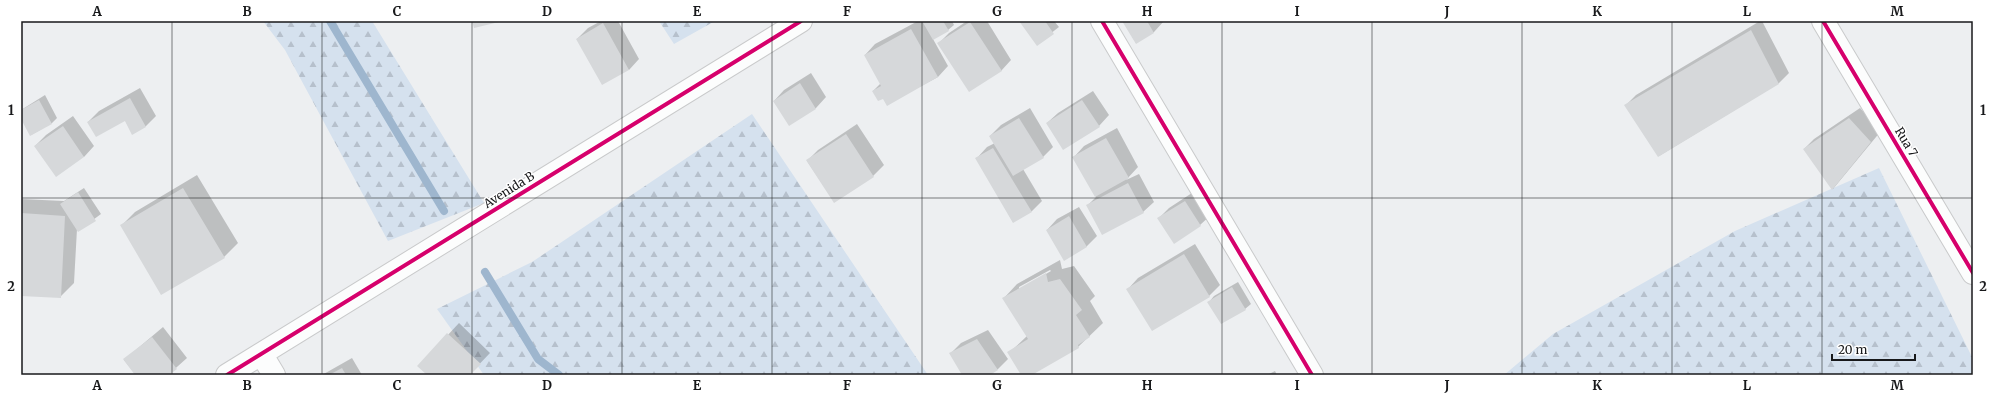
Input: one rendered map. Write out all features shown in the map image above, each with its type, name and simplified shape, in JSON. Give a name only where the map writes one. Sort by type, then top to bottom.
[{"type":"street","name":"Avenida B","points":[[227,375],[262,355],[801,21]]},
{"type":"street","points":[[1102,21],[1312,375]]},
{"type":"street","name":"Rua 7","points":[[1823,21],[1973,273]]},
{"type":"street","points":[[262,355],[274,375]]},
{"type":"green space","points":[[263,21],[372,21],[484,203],[388,241],[285,50]]},
{"type":"green space","points":[[659,21],[715,21],[674,44]]},
{"type":"green space","points":[[752,114],[928,375],[484,375],[437,309],[532,262]]},
{"type":"green space","points":[[1879,168],[1973,359],[1973,375],[1504,375],[1553,334],[1735,231]]},
{"type":"building","points":[[472,21],[499,21],[499,22],[474,28]]},
{"type":"building","points":[[922,21],[943,21],[949,31],[933,40]]},
{"type":"building","points":[[1019,21],[1045,21],[1054,34],[1037,46]]},
{"type":"building","points":[[1122,21],[1147,21],[1154,33],[1136,44]]},
{"type":"building","points":[[970,22],[1002,71],[969,92],[937,43]]},
{"type":"building","points":[[603,23],[629,70],[602,85],[576,39]]},
{"type":"building","points":[[911,29],[938,77],[887,106],[883,99],[878,101],[872,91],[881,86],[864,55]]},
{"type":"building","points":[[1751,30],[1779,84],[1658,157],[1624,105]]},
{"type":"building","points":[[800,83],[816,109],[789,126],[773,101]]},
{"type":"building","points":[[130,98],[146,127],[132,135],[125,121],[96,137],[87,122]]},
{"type":"building","points":[[39,100],[52,124],[30,136],[21,119],[21,110]]},
{"type":"building","points":[[1082,100],[1100,127],[1063,150],[1046,123]]},
{"type":"building","points":[[1019,118],[1044,158],[1013,176],[989,136]]},
{"type":"building","points":[[1849,118],[1871,142],[1832,190],[1803,149]]},
{"type":"building","points":[[63,126],[84,157],[56,177],[34,146]]},
{"type":"building","points":[[846,134],[874,177],[834,203],[806,160]]},
{"type":"building","points":[[1106,138],[1129,178],[1095,197],[1072,157]]},
{"type":"building","points":[[993,148],[1032,212],[1013,223],[975,158]]},
{"type":"building","points":[[1128,183],[1144,213],[1102,235],[1086,205]]},
{"type":"building","points":[[183,188],[225,258],[161,295],[120,225]]},
{"type":"building","points":[[78,192],[96,221],[78,232],[60,204]]},
{"type":"building","points":[[1185,201],[1201,226],[1174,244],[1157,218]]},
{"type":"building","points":[[21,213],[65,216],[61,298],[21,296]]},
{"type":"building","points":[[1069,216],[1087,247],[1064,261],[1046,230]]},
{"type":"building","points":[[1184,254],[1210,297],[1152,331],[1126,289]]},
{"type":"building","points":[[1046,273],[1048,282],[1060,279],[1082,310],[1076,315],[1090,337],[1078,345],[1079,348],[1032,375],[1021,375],[1007,352],[1028,339],[1002,298]]},
{"type":"building","points":[[1232,287],[1246,310],[1221,324],[1207,302]]},
{"type":"building","points":[[447,333],[481,364],[470,375],[427,375],[417,366]]},
{"type":"building","points":[[152,337],[177,369],[169,375],[135,375],[123,359]]},
{"type":"building","points":[[977,339],[998,370],[990,375],[962,375],[949,353]]},
{"type":"building","points":[[342,368],[346,375],[329,375]]},
{"type":"waterway","points":[[330,21],[444,211]]},
{"type":"waterway","points":[[485,272],[538,359],[559,375]]},
{"type":"cycle path","points":[[227,375],[801,21]]},
{"type":"cycle path","points":[[1102,21],[1312,375]]},
{"type":"cycle path","points":[[1823,21],[1973,273]]}]
